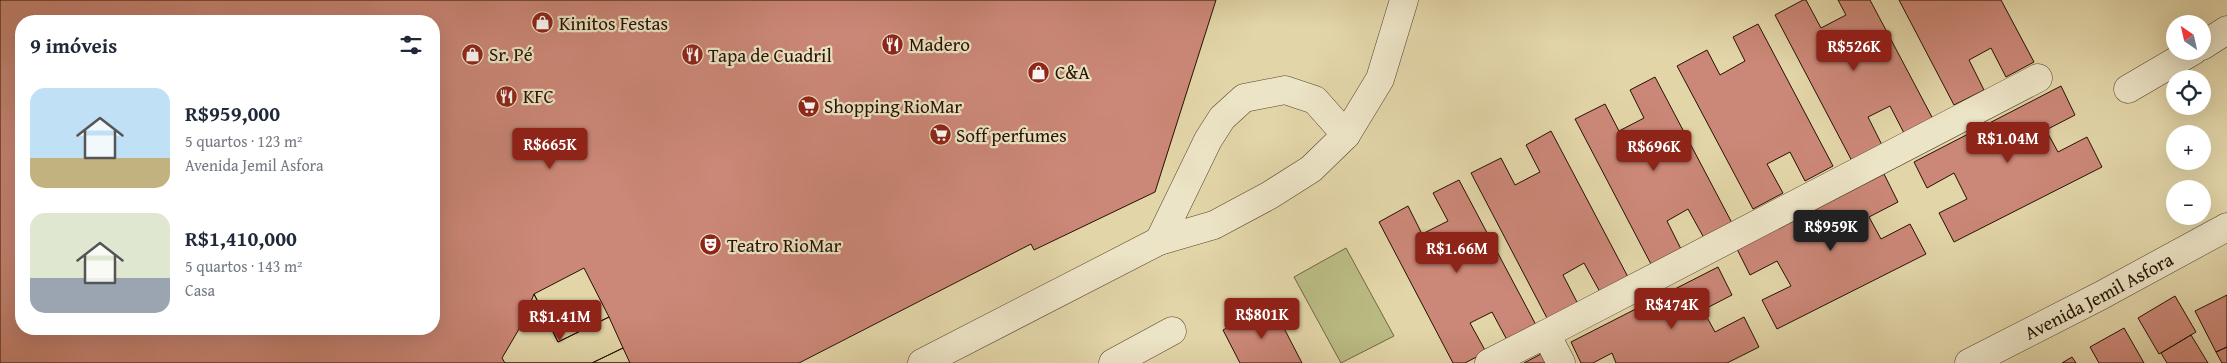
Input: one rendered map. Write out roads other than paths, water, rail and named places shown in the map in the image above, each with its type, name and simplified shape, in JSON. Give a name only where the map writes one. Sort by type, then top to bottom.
[{"type":"street","points":[[922,363],[1159,241],[1214,225],[1270,195],[1311,169],[1346,135],[1380,79],[1404,0]]},
{"type":"street","points":[[2211,40],[2227,30]]},
{"type":"street","points":[[2128,89],[2178,60]]},
{"type":"street","points":[[1489,363],[2038,78]]},
{"type":"street","points":[[1159,241],[1208,140],[1222,118],[1244,98],[1285,90],[1315,100],[1346,135]]},
{"type":"street","name":"Avenida Jemil Asfora","points":[[1969,363],[2100,296],[2227,227]]},
{"type":"street","points":[[1113,363],[1172,331]]},
{"type":"street","points":[[1546,334],[1561,363]]},
{"type":"place","name":"Kinitos Festas","points":[[543,23]]},
{"type":"place","name":"Madero","points":[[893,44]]},
{"type":"place","name":"Sr. Pé","points":[[473,54]]},
{"type":"place","name":"Tapa de Cuadril","points":[[692,55]]},
{"type":"place","name":"C&A","points":[[1039,72]]},
{"type":"place","name":"KFC","points":[[507,96]]},
{"type":"place","name":"Shopping RioMar","points":[[808,106]]},
{"type":"place","name":"Soff perfumes","points":[[940,135]]},
{"type":"place","name":"Teatro RioMar","points":[[711,245]]}]
